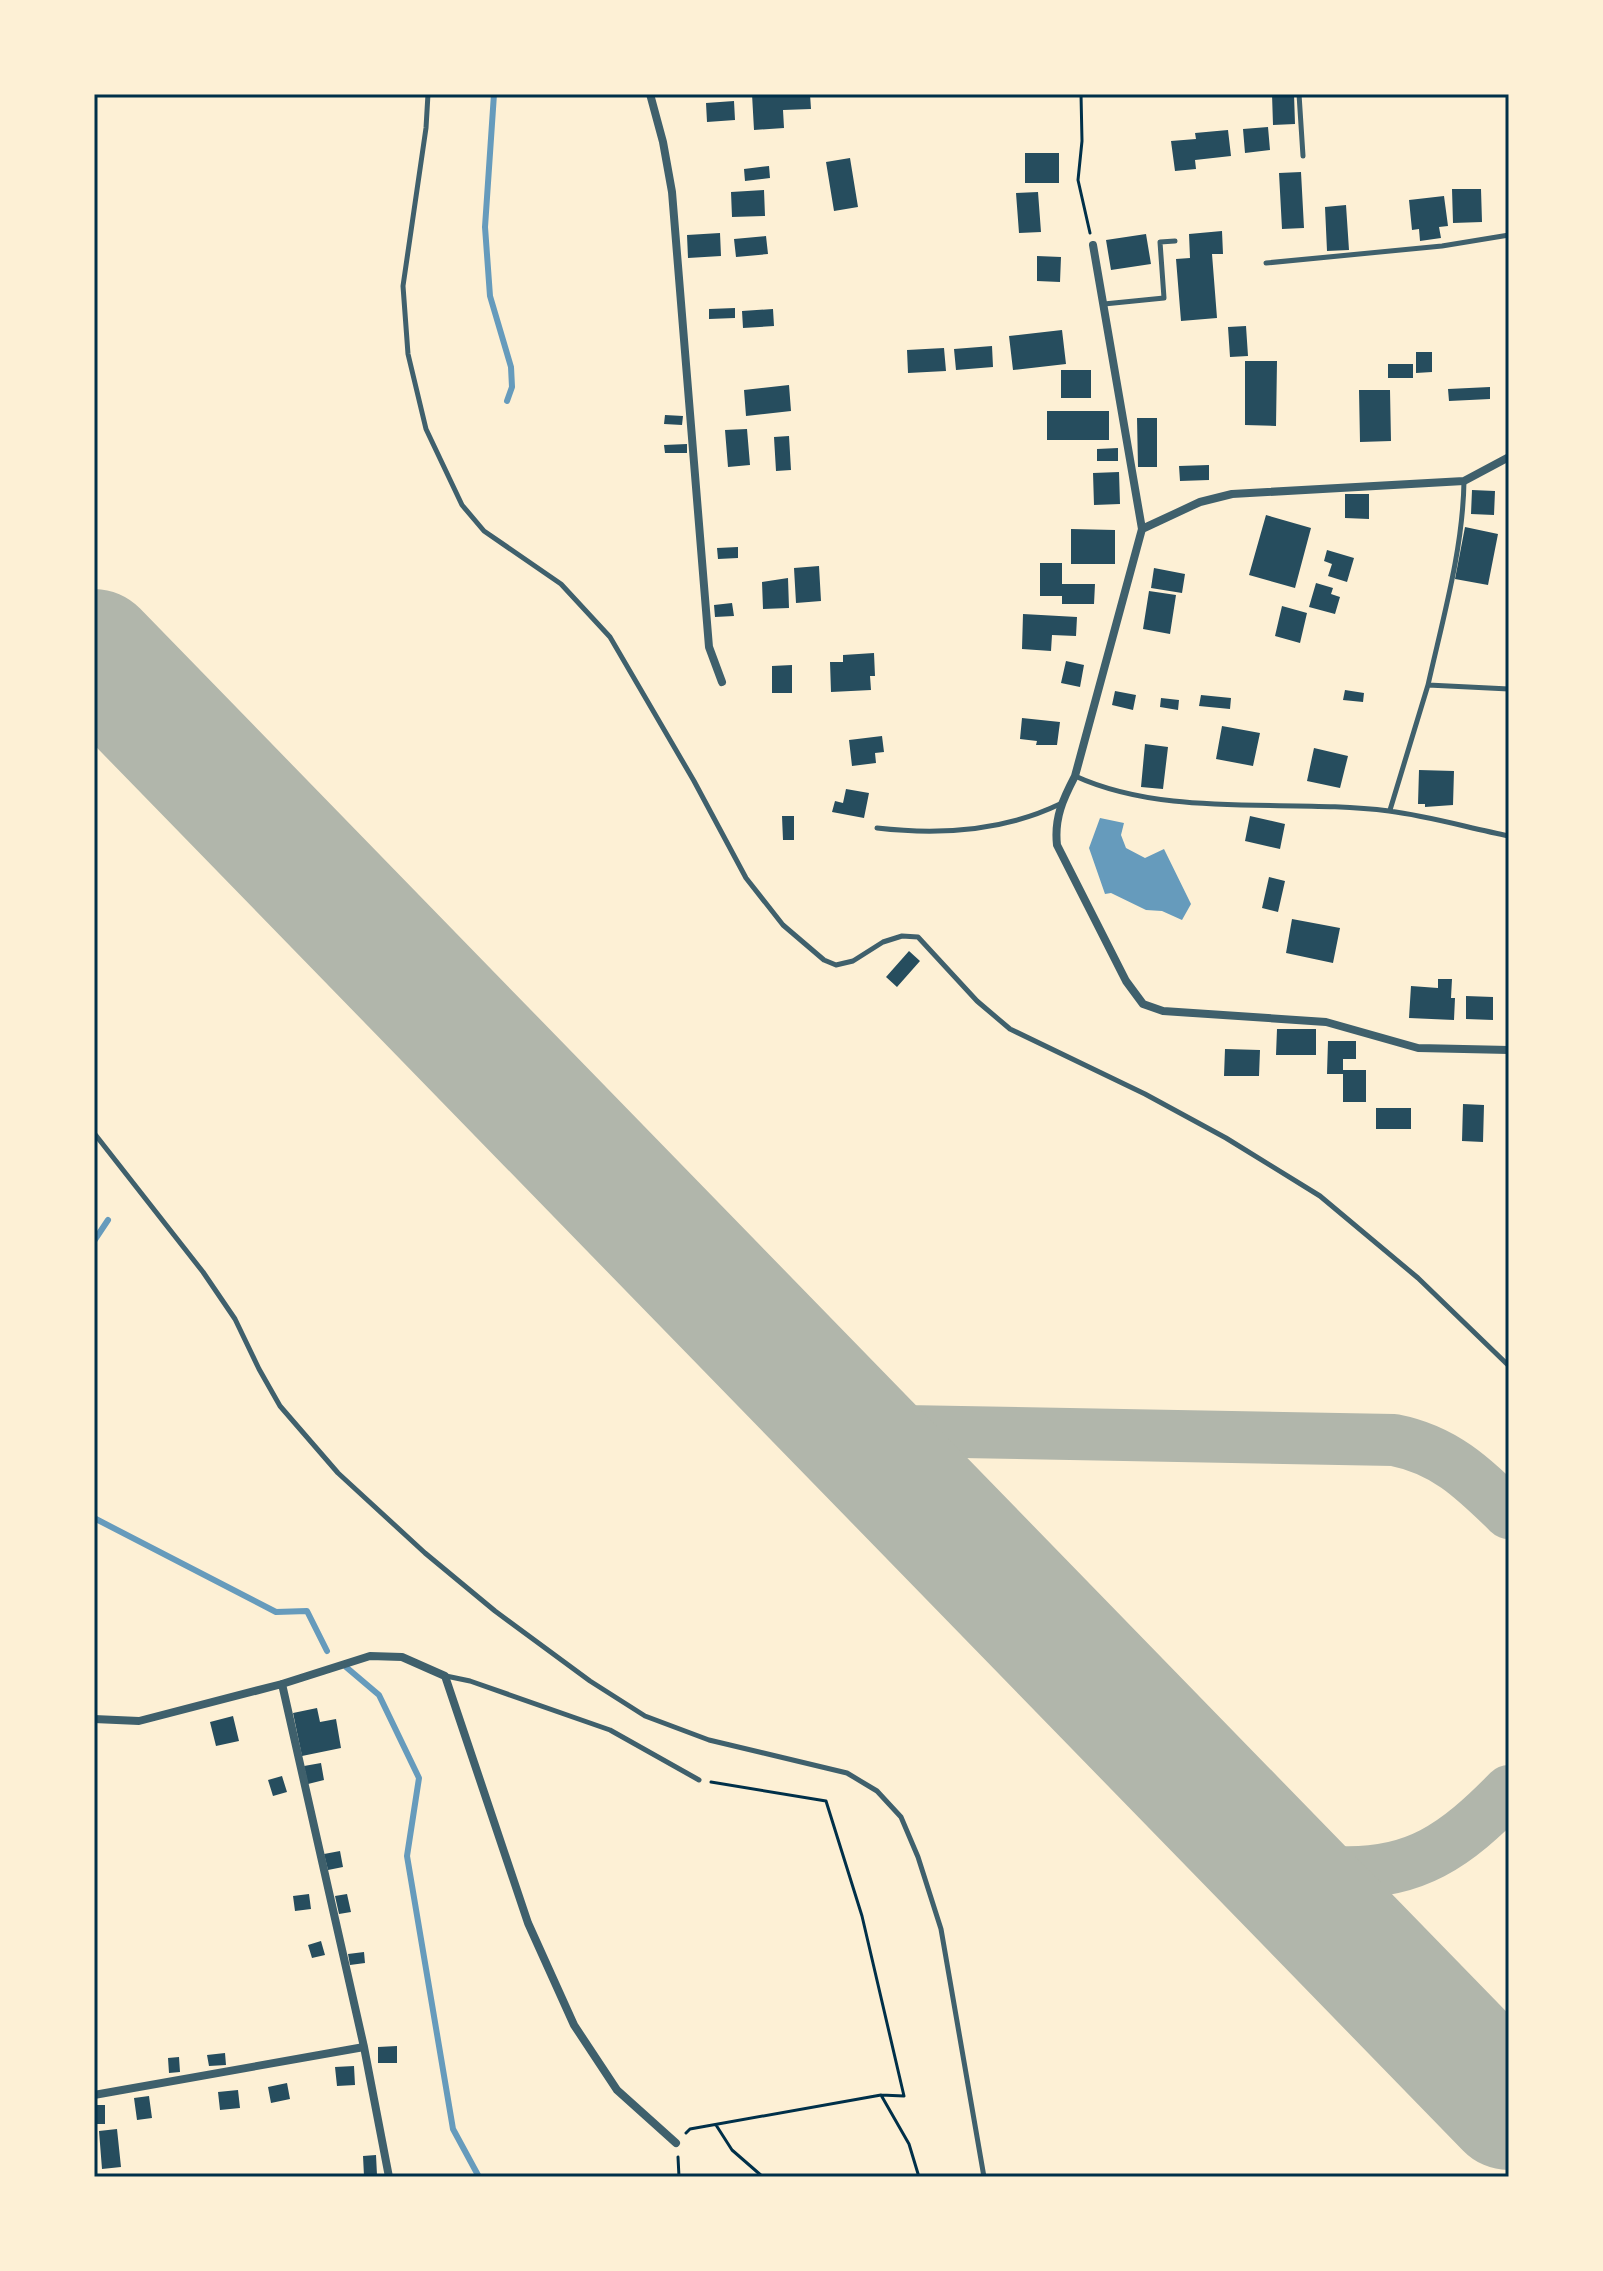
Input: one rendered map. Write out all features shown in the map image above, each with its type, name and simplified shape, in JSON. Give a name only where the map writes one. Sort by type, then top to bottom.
[{"type":"street","points":[[650,94],[672,192],[709,647],[722,682]]},
{"type":"street","points":[[1093,245],[1142,529],[1075,776],[1061,803],[1055,828],[1057,845],[1126,981],[1143,1004],[1163,1011],[1326,1022],[1418,1048],[1509,1050]]},
{"type":"street","points":[[1142,529],[1200,502],[1232,494],[1464,481],[1509,457]]},
{"type":"street","points":[[94,1719],[139,1721],[282,1684],[370,1656],[402,1657],[445,1676],[528,1923],[574,2025],[617,2090],[676,2143]]},
{"type":"street","points":[[282,1684],[364,2047],[389,2177]]},
{"type":"street","points":[[94,2095],[364,2047]]},
{"type":"lane","points":[[428,94],[426,128],[403,286],[408,354],[426,429],[462,505],[484,531],[561,584],[610,637],[746,878],[783,925],[824,960],[836,965],[853,961],[883,942],[902,936],[918,937],[977,1001],[1010,1029],[1145,1094],[1226,1138],[1320,1196],[1418,1278],[1509,1366]]},
{"type":"lane","points":[[1299,94],[1303,156]]},
{"type":"lane","points":[[1266,263],[1442,246],[1509,235]]},
{"type":"lane","points":[[1103,305],[1164,298],[1160,242],[1175,241]]},
{"type":"lane","points":[[1389,811],[1428,685],[1458,547],[1464,511],[1464,481]]},
{"type":"lane","points":[[1428,685],[1509,689]]},
{"type":"lane","points":[[1075,776],[1101,788],[1172,800],[1389,811],[1509,836]]},
{"type":"lane","points":[[877,828],[910,832],[969,829],[1041,813],[1061,803]]},
{"type":"lane","points":[[94,1133],[219,1295],[235,1319],[280,1406],[338,1473],[425,1553],[506,1620],[590,1681],[645,1716],[709,1740],[847,1773],[877,1791],[901,1817],[918,1857],[941,1929],[984,2177]]},
{"type":"lane","points":[[445,1676],[470,1681],[610,1730],[699,1780]]},
{"type":"path","points":[[1081,94],[1082,141],[1078,180],[1093,245]]},
{"type":"path","points":[[679,2177],[676,2143],[690,2129],[881,2095],[904,2096],[862,1916],[826,1801],[699,1780]]},
{"type":"path","points":[[881,2095],[909,2144],[919,2177]]},
{"type":"path","points":[[716,2125],[732,2150],[763,2177]]},
{"type":"water","points":[[1100,818],[1124,823],[1121,835],[1126,848],[1145,858],[1164,849],[1191,904],[1182,920],[1162,911],[1146,910],[1111,893],[1105,894],[1089,848]]},
{"type":"building","points":[[752,94],[810,94],[811,109],[783,110],[784,128],[754,130]]},
{"type":"building","points":[[1272,94],[1294,94],[1295,124],[1273,125]]},
{"type":"building","points":[[734,101],[735,120],[707,122],[706,103]]},
{"type":"building","points":[[1268,127],[1270,150],[1245,153],[1243,129]]},
{"type":"building","points":[[1228,130],[1231,156],[1195,160],[1196,169],[1175,171],[1171,141],[1196,139],[1195,133]]},
{"type":"building","points":[[1025,153],[1059,153],[1059,183],[1025,183]]},
{"type":"building","points":[[850,158],[858,207],[834,211],[826,162]]},
{"type":"building","points":[[769,166],[770,178],[745,181],[744,169]]},
{"type":"building","points":[[1301,172],[1304,228],[1282,229],[1279,173]]},
{"type":"building","points":[[1452,189],[1481,189],[1482,222],[1453,223]]},
{"type":"building","points":[[764,190],[765,216],[732,217],[731,192]]},
{"type":"building","points":[[1038,192],[1041,232],[1019,233],[1016,193]]},
{"type":"building","points":[[1444,196],[1448,226],[1439,227],[1441,238],[1420,241],[1419,229],[1412,230],[1409,200]]},
{"type":"building","points":[[1346,205],[1349,250],[1327,251],[1325,207]]},
{"type":"building","points":[[1222,231],[1223,254],[1212,254],[1217,318],[1181,321],[1176,259],[1190,258],[1189,234]]},
{"type":"building","points":[[720,233],[721,256],[688,258],[687,235]]},
{"type":"building","points":[[1146,234],[1151,264],[1111,270],[1106,240]]},
{"type":"building","points":[[766,236],[768,254],[736,257],[734,239]]},
{"type":"building","points":[[1037,256],[1061,257],[1060,282],[1037,281]]},
{"type":"building","points":[[735,308],[735,318],[709,319],[709,309]]},
{"type":"building","points":[[773,309],[774,326],[743,328],[742,311]]},
{"type":"building","points":[[1246,326],[1248,356],[1230,357],[1228,327]]},
{"type":"building","points":[[1062,330],[1066,364],[1013,370],[1009,336]]},
{"type":"building","points":[[992,346],[993,367],[956,370],[954,349]]},
{"type":"building","points":[[944,348],[946,371],[908,373],[907,350]]},
{"type":"building","points":[[1416,352],[1432,352],[1432,372],[1416,373]]},
{"type":"building","points":[[1245,361],[1277,361],[1276,426],[1245,425]]},
{"type":"building","points":[[1388,364],[1413,364],[1413,378],[1388,378]]},
{"type":"building","points":[[1061,370],[1091,370],[1091,398],[1061,398]]},
{"type":"building","points":[[789,385],[791,411],[746,416],[744,390]]},
{"type":"building","points":[[1490,387],[1490,399],[1449,401],[1448,389]]},
{"type":"building","points":[[1359,390],[1390,390],[1391,441],[1360,442]]},
{"type":"building","points":[[1047,411],[1109,411],[1109,440],[1047,440]]},
{"type":"building","points":[[665,415],[683,416],[682,425],[664,424]]},
{"type":"building","points":[[1137,418],[1157,418],[1157,467],[1138,467]]},
{"type":"building","points":[[747,429],[750,465],[728,467],[725,430]]},
{"type":"building","points":[[789,436],[791,470],[776,471],[774,437]]},
{"type":"building","points":[[687,444],[687,453],[665,453],[664,445]]},
{"type":"building","points":[[1118,448],[1118,461],[1097,461],[1097,449]]},
{"type":"building","points":[[1209,465],[1209,480],[1180,481],[1179,466]]},
{"type":"building","points":[[1119,472],[1120,504],[1094,505],[1093,473]]},
{"type":"building","points":[[1472,490],[1495,491],[1494,515],[1471,514]]},
{"type":"building","points":[[1345,494],[1369,494],[1369,519],[1345,518]]},
{"type":"building","points":[[1266,515],[1311,528],[1295,588],[1249,575]]},
{"type":"building","points":[[1465,527],[1498,534],[1488,585],[1455,579]]},
{"type":"building","points":[[1071,529],[1115,530],[1115,564],[1071,564]]},
{"type":"building","points":[[738,547],[738,558],[718,559],[717,548]]},
{"type":"building","points":[[1327,550],[1354,558],[1347,582],[1328,576],[1332,564],[1324,561]]},
{"type":"building","points":[[1040,563],[1062,563],[1062,584],[1095,584],[1094,604],[1062,604],[1062,596],[1040,596]]},
{"type":"building","points":[[819,566],[821,601],[796,603],[794,568]]},
{"type":"building","points":[[1154,568],[1185,574],[1182,593],[1151,588]]},
{"type":"building","points":[[788,578],[789,608],[763,609],[762,582]]},
{"type":"building","points":[[1316,583],[1333,588],[1331,594],[1340,597],[1335,614],[1309,607]]},
{"type":"building","points":[[1149,591],[1176,595],[1170,634],[1143,629]]},
{"type":"building","points":[[732,603],[734,616],[715,617],[714,605]]},
{"type":"building","points":[[1282,606],[1307,613],[1300,643],[1275,636]]},
{"type":"building","points":[[1023,614],[1077,617],[1076,636],[1052,635],[1051,651],[1022,649]]},
{"type":"building","points":[[874,653],[875,676],[870,676],[871,690],[831,692],[830,662],[843,662],[843,655]]},
{"type":"building","points":[[1066,661],[1084,665],[1080,687],[1061,683]]},
{"type":"building","points":[[792,665],[792,693],[772,693],[772,666]]},
{"type":"building","points":[[1345,690],[1364,693],[1363,702],[1343,700]]},
{"type":"building","points":[[1115,691],[1136,695],[1133,710],[1112,705]]},
{"type":"building","points":[[1201,695],[1231,698],[1230,709],[1199,706]]},
{"type":"building","points":[[1161,698],[1179,700],[1178,710],[1160,707]]},
{"type":"building","points":[[1022,718],[1060,722],[1057,745],[1036,745],[1037,741],[1020,739]]},
{"type":"building","points":[[1222,726],[1260,733],[1253,766],[1216,759]]},
{"type":"building","points":[[882,736],[884,752],[875,753],[876,763],[852,766],[849,740]]},
{"type":"building","points":[[1145,744],[1168,747],[1163,789],[1141,787]]},
{"type":"building","points":[[1314,748],[1348,756],[1340,788],[1307,781]]},
{"type":"building","points":[[1419,770],[1454,771],[1453,805],[1425,807],[1425,804],[1418,804]]},
{"type":"building","points":[[846,789],[869,793],[864,818],[832,812],[835,801],[843,803]]},
{"type":"building","points":[[782,816],[794,816],[794,840],[783,840]]},
{"type":"building","points":[[1250,816],[1285,824],[1280,849],[1245,841]]},
{"type":"building","points":[[1269,877],[1285,881],[1278,912],[1262,908]]},
{"type":"building","points":[[1292,919],[1340,928],[1333,963],[1286,953]]},
{"type":"building","points":[[909,951],[920,961],[897,987],[886,977]]},
{"type":"building","points":[[1438,979],[1452,979],[1454,1020],[1409,1018],[1411,986],[1438,988]]},
{"type":"building","points":[[1466,996],[1493,997],[1493,1020],[1466,1019]]},
{"type":"building","points":[[1277,1029],[1316,1029],[1316,1055],[1276,1055]]},
{"type":"building","points":[[1328,1041],[1356,1041],[1356,1059],[1343,1059],[1343,1070],[1366,1070],[1366,1102],[1343,1102],[1343,1074],[1327,1074]]},
{"type":"building","points":[[1225,1049],[1260,1050],[1259,1076],[1224,1076]]},
{"type":"building","points":[[1463,1104],[1484,1105],[1483,1142],[1462,1141]]},
{"type":"building","points":[[1376,1108],[1411,1108],[1411,1129],[1376,1129]]},
{"type":"building","points":[[317,1708],[320,1722],[336,1719],[341,1748],[302,1756],[293,1713]]},
{"type":"building","points":[[233,1716],[239,1741],[216,1746],[210,1722]]},
{"type":"building","points":[[321,1763],[324,1780],[308,1784],[304,1766]]},
{"type":"building","points":[[282,1776],[287,1792],[273,1796],[268,1780]]},
{"type":"building","points":[[340,1851],[343,1867],[328,1870],[324,1854]]},
{"type":"building","points":[[309,1894],[311,1909],[295,1911],[293,1896]]},
{"type":"building","points":[[347,1894],[351,1912],[339,1914],[335,1896]]},
{"type":"building","points":[[321,1941],[325,1955],[312,1958],[308,1945]]},
{"type":"building","points":[[364,1952],[365,1963],[350,1965],[348,1954]]},
{"type":"building","points":[[397,2046],[397,2063],[378,2063],[378,2047]]},
{"type":"building","points":[[225,2053],[226,2065],[209,2066],[207,2055]]},
{"type":"building","points":[[179,2057],[180,2072],[169,2073],[168,2058]]},
{"type":"building","points":[[354,2066],[355,2085],[337,2086],[335,2067]]},
{"type":"building","points":[[287,2083],[290,2099],[271,2103],[268,2087]]},
{"type":"building","points":[[238,2090],[240,2108],[220,2110],[218,2092]]},
{"type":"building","points":[[149,2096],[152,2118],[137,2120],[134,2098]]},
{"type":"building","points":[[95,2105],[105,2105],[105,2124],[95,2124]]},
{"type":"building","points":[[117,2129],[121,2167],[102,2169],[99,2131]]},
{"type":"building","points":[[376,2155],[377,2175],[364,2176],[363,2156]]},
{"type":"waterway","points":[[494,94],[485,227],[490,296],[511,367],[512,387],[507,401]]},
{"type":"waterway","points":[[94,1241],[108,1220]]},
{"type":"waterway","points":[[94,1518],[276,1612],[307,1611],[327,1651]]},
{"type":"waterway","points":[[346,1667],[379,1695],[419,1778],[407,1856],[453,2129],[479,2177]]},
{"type":"taxiway","points":[[94,640],[123,683]]},
{"type":"taxiway","points":[[787,1365],[814,1390],[854,1417],[905,1431],[1394,1440],[1443,1458],[1470,1477],[1509,1513]]},
{"type":"taxiway","points":[[1241,1831],[1276,1857],[1305,1868],[1336,1872],[1389,1869],[1432,1853],[1452,1841],[1509,1791]]},
{"type":"runway","points":[[94,653],[1509,2106]]}]
